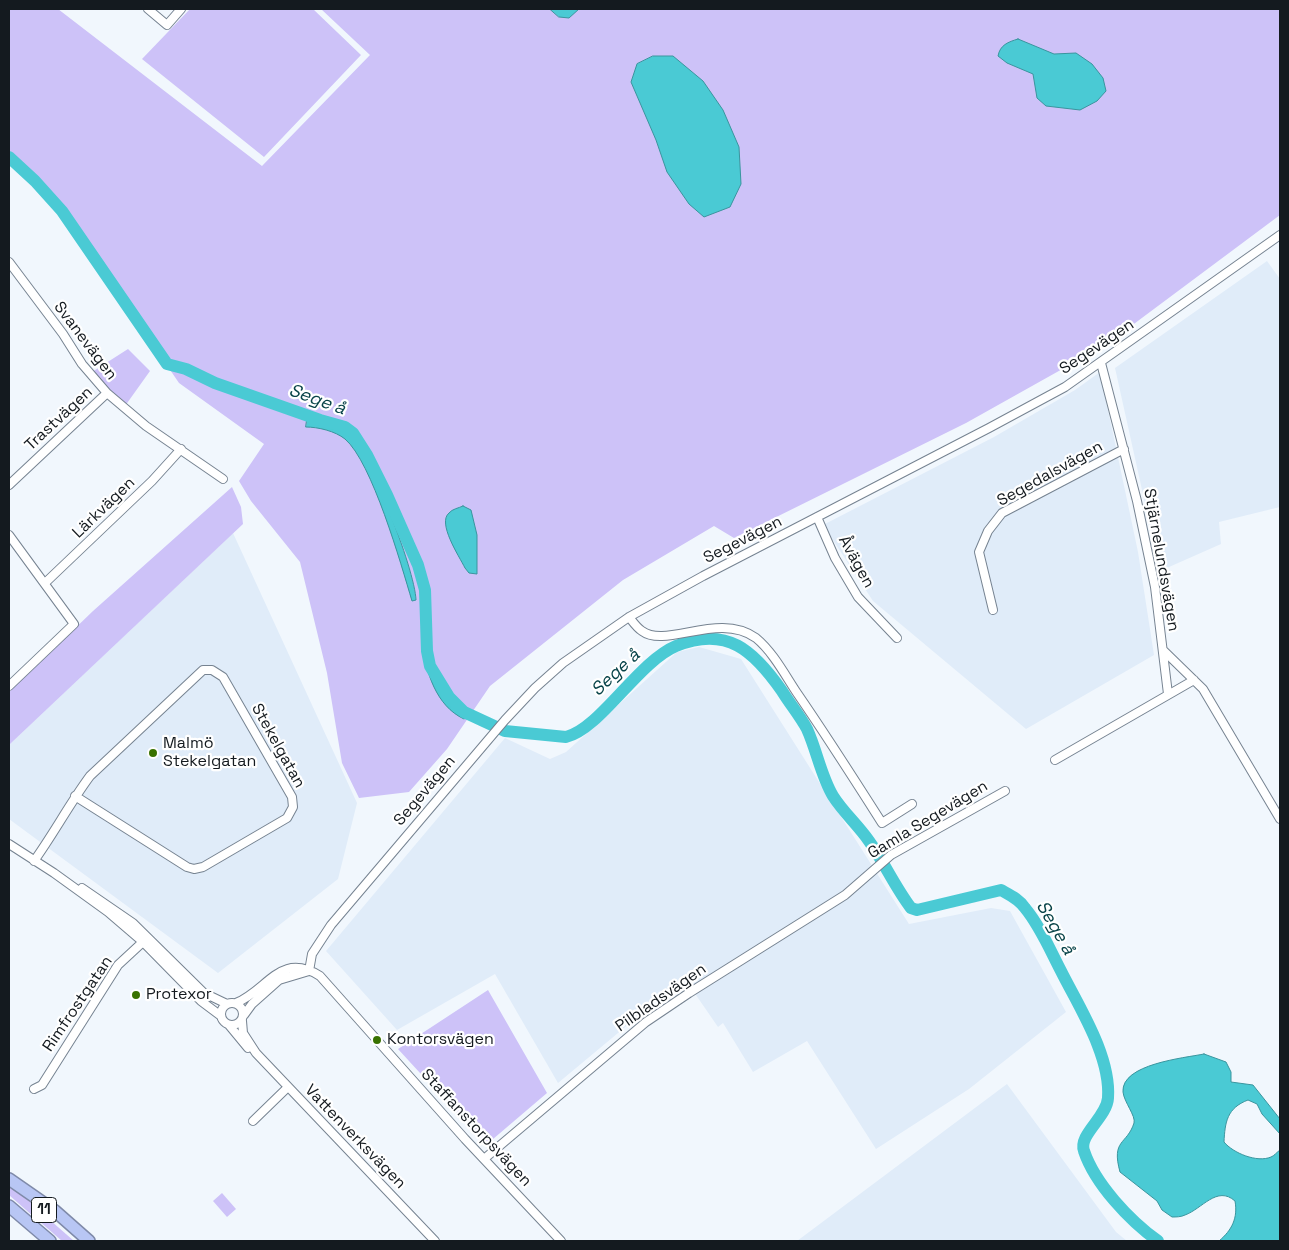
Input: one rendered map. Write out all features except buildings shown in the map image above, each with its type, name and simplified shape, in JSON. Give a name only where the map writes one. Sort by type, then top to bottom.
[{"type":"highway","name":"11","points":[[9,1180],[79,1241]]},
{"type":"highway","points":[[9,1180],[43,1202],[89,1241]]},
{"type":"highway","name":"11","points":[[9,1206],[50,1241]]},
{"type":"street","points":[[148,9],[166,25],[181,9]]},
{"type":"street","name":"Segevägen","points":[[309,971],[312,954],[331,925],[496,729],[535,688],[563,663],[629,617],[703,576],[989,428],[1065,386],[1101,363],[1280,235]]},
{"type":"street","name":"Svanevägen","points":[[9,262],[82,364],[107,393],[146,426],[223,479]]},
{"type":"street","name":"Stjärnelundsvägen","points":[[1101,363],[1138,501],[1155,587],[1163,650],[1194,680],[1211,701],[1280,819]]},
{"type":"street","name":"Trastvägen","points":[[9,486],[107,393]]},
{"type":"street","name":"Lärkvägen","points":[[45,584],[152,481],[181,449]]},
{"type":"street","name":"Segedalsvägen","points":[[993,610],[978,552],[988,532],[1002,513],[1124,449]]},
{"type":"street","name":"Åvägen","points":[[817,517],[835,558],[858,597],[897,638]]},
{"type":"street","points":[[9,536],[74,624],[9,686]]},
{"type":"street","points":[[629,617],[642,631],[653,636],[702,628],[723,628],[741,631],[756,638],[773,657],[882,823],[912,804]]},
{"type":"street","points":[[1163,650],[1168,694]]},
{"type":"street","name":"Stekelgatan","points":[[34,861],[75,796],[90,776],[191,679],[203,670],[212,670],[223,677],[292,797],[293,807],[287,818],[203,867],[194,869],[187,867],[75,796]]},
{"type":"street","points":[[1055,760],[1194,680]]},
{"type":"street","name":"Gamla Segevägen","points":[[868,873],[891,854],[1005,791]]},
{"type":"street","points":[[9,844],[54,873],[65,876],[107,904],[204,993],[227,1004],[236,1004],[246,999],[282,971],[296,966],[309,971]]},
{"type":"street","name":"Pilbladsvägen","points":[[484,1159],[646,1022],[844,895],[868,873]]},
{"type":"street","points":[[146,940],[197,997],[220,1016],[223,1022],[234,1026],[243,1018],[252,1004],[279,980],[309,971]]},
{"type":"street","name":"Rimfrostgatan","points":[[34,1089],[42,1084],[118,965],[146,940]]},
{"type":"street","name":"Staffanstorpsvägen","points":[[309,971],[326,982],[484,1159],[561,1241]]},
{"type":"street","points":[[220,1016],[221,1010],[227,1004]]},
{"type":"street","points":[[236,1004],[241,1007],[243,1018]]},
{"type":"street","name":"Vattenverksvägen","points":[[243,1018],[243,1033],[256,1053],[435,1241]]},
{"type":"street","name":"Vattenverksvägen","points":[[229,1025],[247,1047],[256,1053]]},
{"type":"street","points":[[254,1121],[288,1087]]},
{"type":"shaded area","points":[[9,9],[58,9],[262,166],[370,55],[321,9],[1280,9],[1280,215],[1107,344],[966,423],[734,538],[714,526],[623,580],[490,686],[447,749],[409,792],[359,798],[342,763],[327,673],[300,562],[251,501],[239,481],[264,444],[179,383],[62,211],[35,181],[9,157]]},
{"type":"shaded area","points":[[190,9],[313,9],[361,55],[264,157],[142,59]]},
{"type":"shaded area","points":[[1267,261],[1280,279],[1280,507],[1219,522],[1221,544],[1160,571],[1115,368]]},
{"type":"shaded area","points":[[128,349],[150,371],[125,406],[92,372]]},
{"type":"shaded area","points":[[1100,372],[1138,552],[1154,655],[1026,729],[873,601],[823,525],[994,437],[1075,390]]},
{"type":"shaded area","points":[[232,487],[241,507],[243,524],[9,745],[9,692],[93,611]]},
{"type":"shaded area","points":[[233,533],[357,803],[338,879],[218,973],[9,819],[9,745]]},
{"type":"shaded area","points":[[699,647],[741,659],[909,924],[991,908],[1010,911],[1066,1012],[969,1089],[876,1149],[807,1041],[753,1072],[723,1023],[718,1027],[687,982],[654,1003],[558,1083],[495,974],[397,1030],[326,951],[505,738],[550,759],[566,752],[677,652]]},
{"type":"shaded area","points":[[488,990],[547,1093],[486,1145],[398,1049]]},
{"type":"shaded area","points":[[1007,1084],[1116,1232],[1127,1241],[797,1241]]},
{"type":"shaded area","points":[[9,1185],[40,1210],[34,1217],[9,1195]]},
{"type":"shaded area","points":[[222,1193],[236,1209],[227,1217],[213,1201]]},
{"type":"shaded area","points":[[43,1214],[74,1241],[62,1241],[38,1220]]},
{"type":"water","points":[[550,9],[579,9],[569,18],[559,17]]},
{"type":"water","points":[[1018,39],[1054,54],[1076,53],[1092,64],[1103,78],[1106,91],[1097,101],[1080,110],[1046,106],[1037,98],[1033,74],[1007,63],[998,56],[1005,44]]},
{"type":"water","points":[[653,56],[673,56],[703,81],[723,110],[739,147],[741,184],[730,207],[704,217],[689,204],[667,172],[656,140],[631,82],[637,64]]},
{"type":"water","points":[[307,420],[344,430],[354,441],[365,459],[389,510],[399,537],[414,585],[416,600],[412,601],[401,563],[375,491],[355,451],[345,439],[336,434],[306,427]]},
{"type":"water","points":[[463,506],[471,510],[477,535],[477,574],[469,573],[465,568],[447,532],[446,518],[450,512]]},
{"type":"water","points":[[422,644],[425,644],[433,676],[443,694],[450,703],[467,717],[464,719],[446,706],[439,697],[426,666]]},
{"type":"water","points":[[1204,1054],[1226,1062],[1231,1072],[1231,1082],[1253,1085],[1280,1119],[1280,1134],[1262,1114],[1257,1104],[1248,1100],[1236,1107],[1228,1116],[1224,1142],[1239,1153],[1259,1159],[1271,1157],[1280,1150],[1280,1241],[1219,1241],[1235,1218],[1235,1201],[1228,1197],[1216,1197],[1185,1215],[1172,1217],[1162,1210],[1157,1201],[1120,1172],[1117,1154],[1121,1143],[1128,1135],[1134,1123],[1123,1092],[1125,1082],[1142,1069],[1155,1064]]},
{"type":"waterway","name":"Sege å","points":[[9,157],[35,181],[62,211],[167,364],[186,369],[215,383],[345,427],[353,433],[367,455],[387,495],[418,565],[425,590],[427,651],[430,666],[449,697],[464,712],[505,731],[566,737],[592,722],[633,680],[662,654],[676,646],[694,640],[725,640],[750,654],[761,664],[782,691],[807,729],[825,780],[833,796],[869,841],[911,908],[917,910],[1001,890],[1020,902],[1035,922],[1085,1016],[1104,1066],[1108,1082],[1108,1098],[1103,1112],[1089,1132],[1083,1145],[1089,1164],[1115,1201],[1136,1223],[1158,1241]]},
{"type":"place","name":"Malmö Stekelgatan","points":[[153,753]]},
{"type":"place","name":"Protexor","points":[[136,995]]},
{"type":"place","name":"Kontorsvägen","points":[[377,1040]]}]
